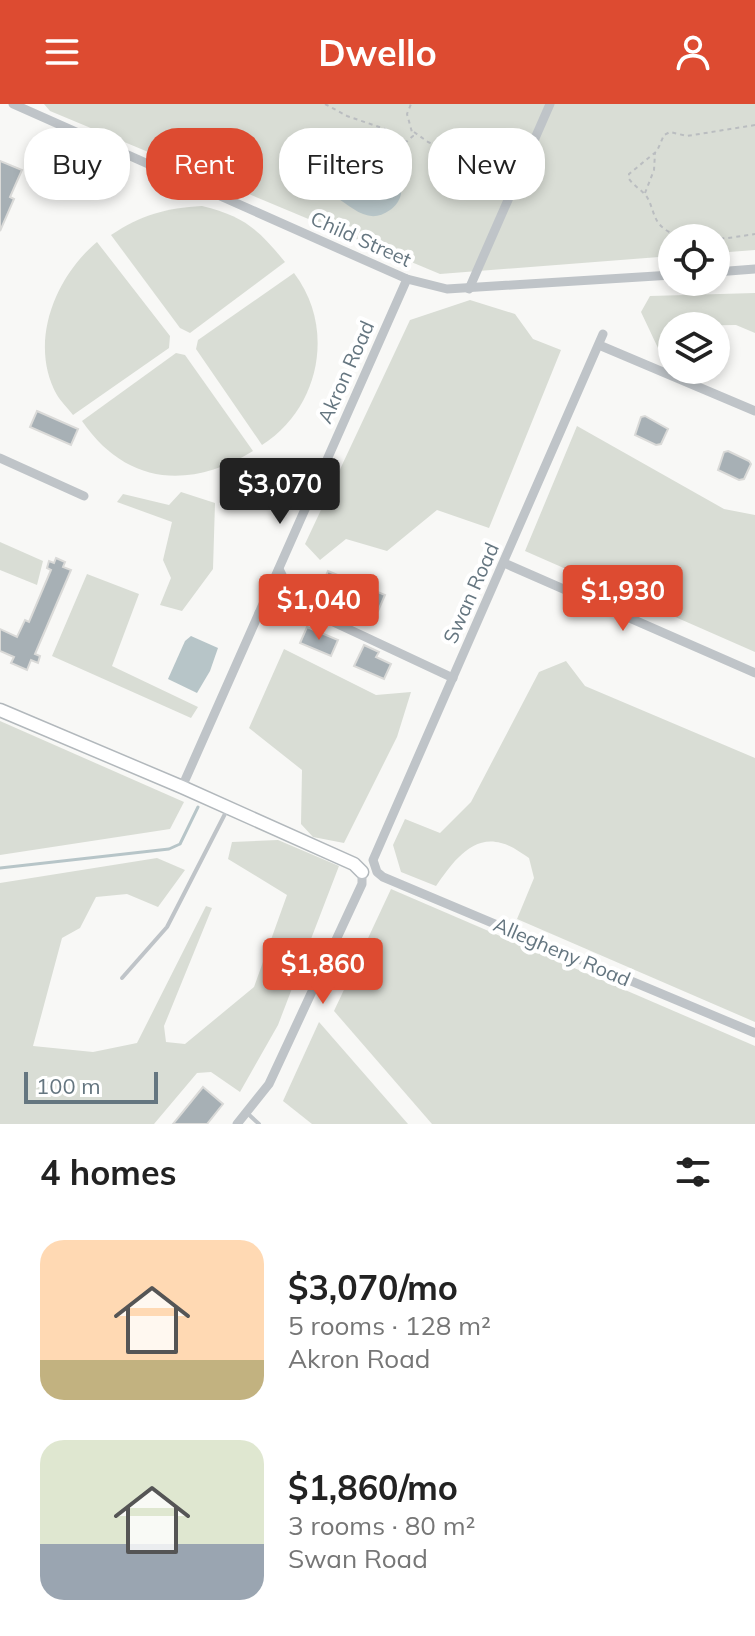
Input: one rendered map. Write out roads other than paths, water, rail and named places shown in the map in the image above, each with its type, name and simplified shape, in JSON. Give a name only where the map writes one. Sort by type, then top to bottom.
[{"type":"street","name":"Child Street","points":[[13,104],[407,279],[447,289],[469,289],[658,276]]},
{"type":"street","points":[[469,289],[550,104]]},
{"type":"street","points":[[730,271],[755,269]]},
{"type":"street","name":"Akron Road","points":[[182,787],[407,279]]},
{"type":"street","name":"Swan Road","points":[[375,866],[374,853],[603,334]]},
{"type":"street","points":[[599,345],[755,411]]},
{"type":"street","points":[[0,458],[84,496]]},
{"type":"street","points":[[504,563],[755,673]]},
{"type":"street","points":[[279,569],[297,605]]},
{"type":"street","points":[[259,613],[268,608],[297,605],[453,678]]},
{"type":"street","points":[[0,710],[182,787],[354,864],[362,872],[362,884],[269,1084],[237,1124]]},
{"type":"street","name":"Allegheny Road","points":[[375,866],[383,877],[755,1033]]},
{"type":"lane","points":[[122,978],[167,927],[228,808]]},
{"type":"lane","points":[[246,1112],[259,1124]]},
{"type":"waterway","points":[[0,868],[169,849],[180,844],[198,807]]}]
